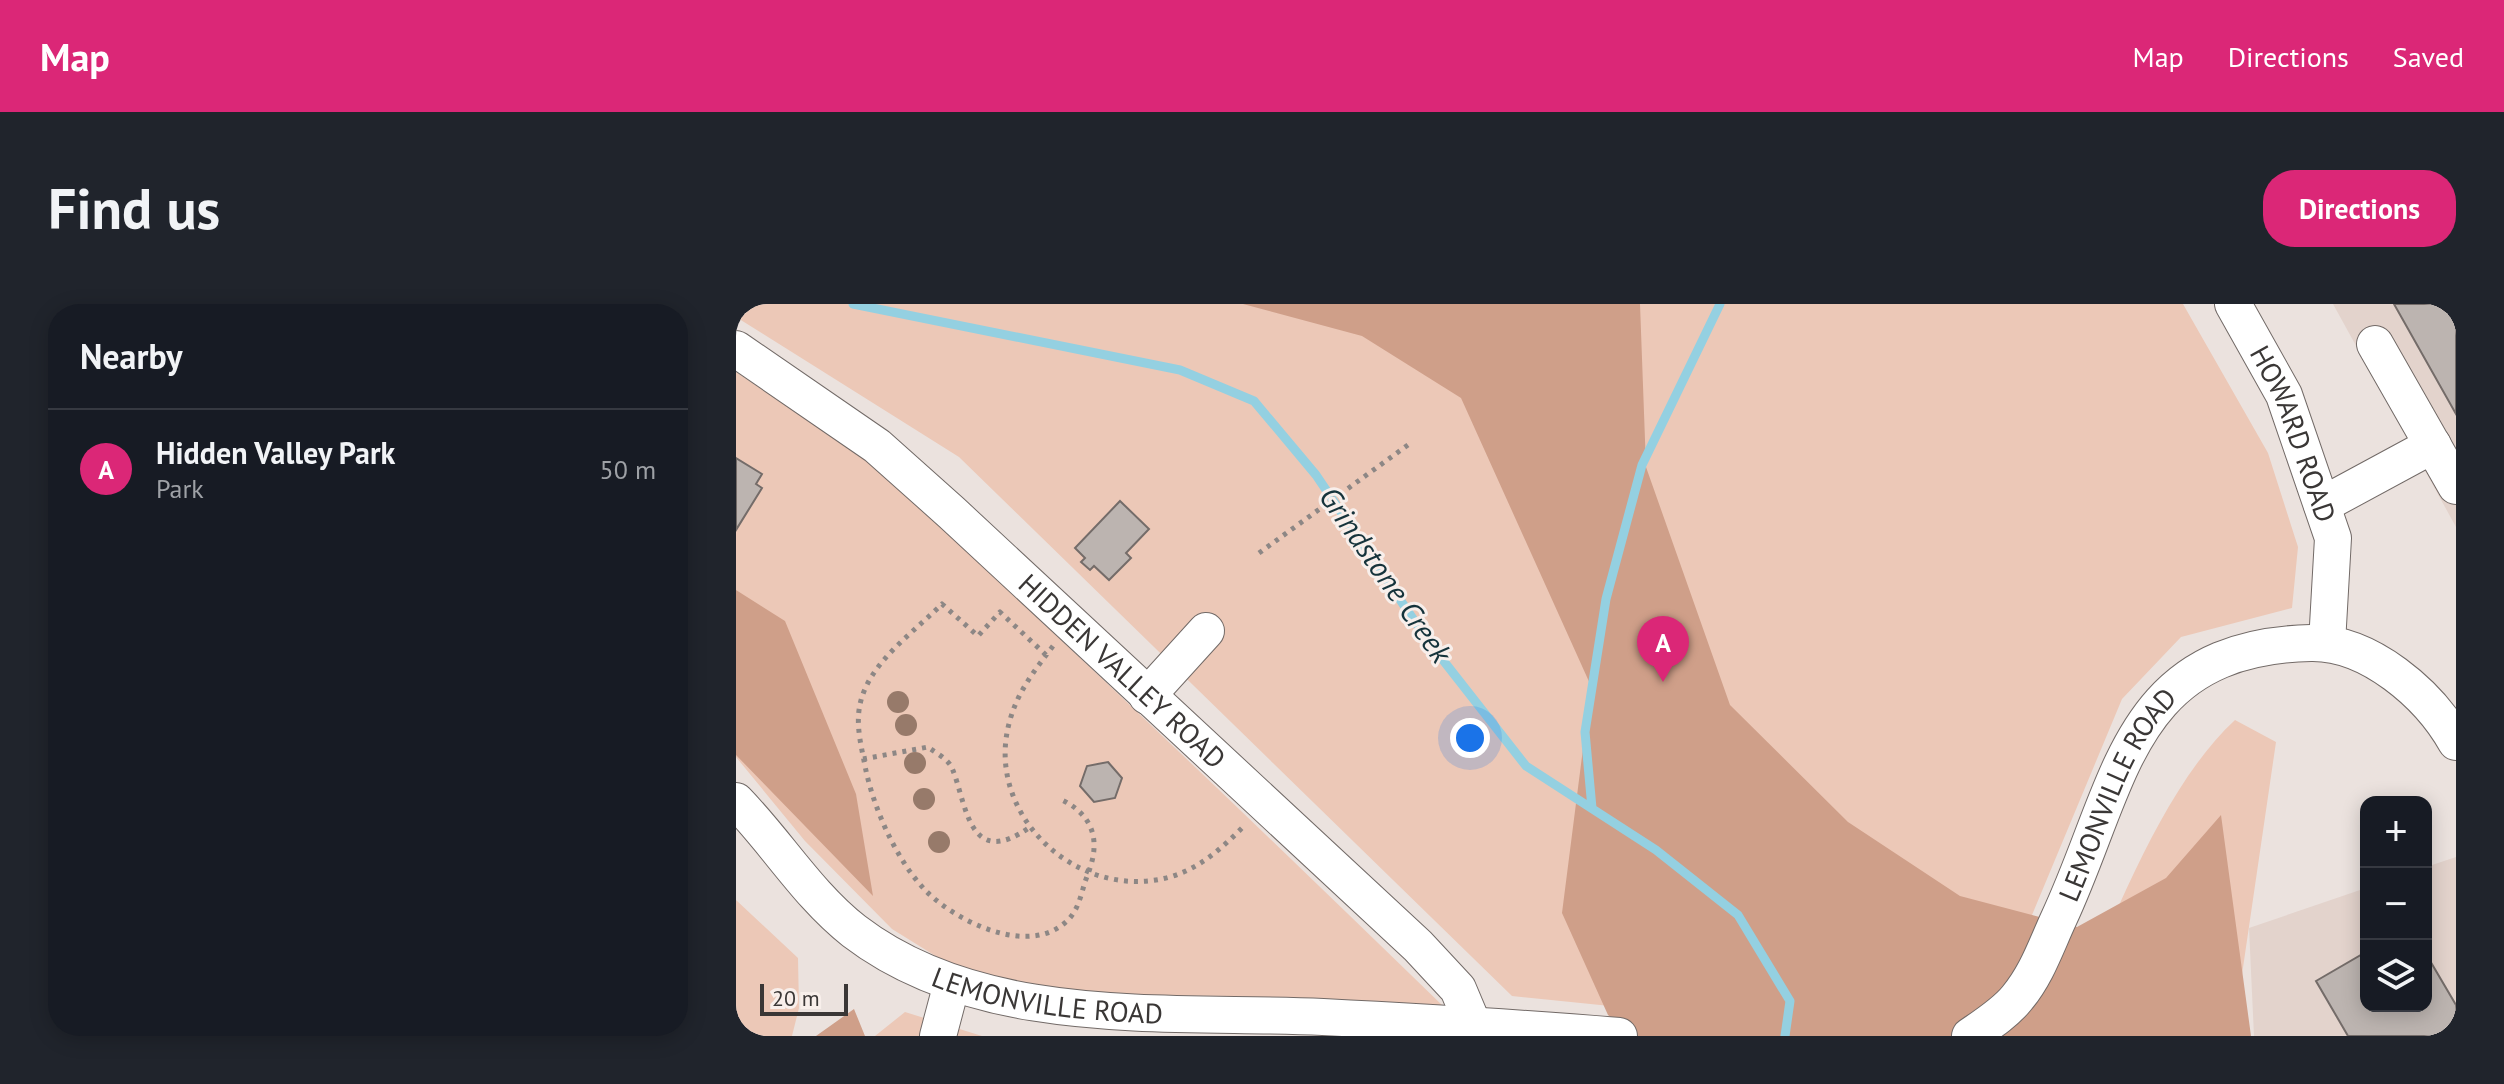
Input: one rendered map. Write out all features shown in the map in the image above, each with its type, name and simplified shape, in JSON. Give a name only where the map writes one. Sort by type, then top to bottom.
[{"type":"street","name":"HOWARD ROAD","points":[[2233,304],[2284,395],[2333,538],[2327,643]]},
{"type":"street","points":[[2375,344],[2456,486]]},
{"type":"street","name":"HIDDEN VALLEY ROAD","points":[[736,349],[877,446],[1070,623],[1366,897],[1458,989],[1474,1027]]},
{"type":"street","points":[[2322,505],[2433,445]]},
{"type":"street","points":[[1147,696],[1206,631]]},
{"type":"street","points":[[2327,643],[2358,653],[2393,672],[2456,742]]},
{"type":"street","name":"LEMONVILLE ROAD","points":[[1970,1036],[2016,1000],[2040,964],[2076,885],[2124,754],[2145,720],[2161,702],[2198,669],[2241,652],[2287,644],[2327,643]]},
{"type":"street","name":"LEMONVILLE ROAD","points":[[736,801],[789,865],[854,931],[952,983],[1030,1003],[1617,1036]]},
{"type":"street","points":[[938,1036],[952,983]]},
{"type":"path","points":[[1259,553],[1412,442]]},
{"type":"path","points":[[1046,655],[1000,612],[978,636],[942,604],[876,669],[865,689],[857,730],[869,787],[901,856],[925,890],[959,918],[1016,935],[1047,933],[1069,919],[1076,909],[1094,848],[1093,834],[1081,812],[1062,800]]},
{"type":"path","points":[[1070,623],[1016,701],[1006,744],[1011,788],[1030,827],[1062,859],[1088,872],[1126,881],[1172,876],[1212,856],[1264,805]]},
{"type":"path","points":[[863,759],[928,747],[952,767],[963,809],[975,831],[997,840],[1018,835],[1030,827]]},
{"type":"shaded area","points":[[736,304],[2183,304],[2268,453],[2298,547],[2292,608],[2181,637],[2122,699],[2017,951],[1905,1036],[1512,996],[959,457],[736,317]]},
{"type":"shaded area","points":[[1243,304],[1640,304],[1646,467],[1730,705],[1848,822],[1960,896],[2077,927],[2166,878],[2221,815],[2251,1036],[1633,1036],[1608,1015],[1562,913],[1591,686],[1461,398],[1362,336]]},
{"type":"shaded area","points":[[2333,304],[2456,304],[2456,527]]},
{"type":"shaded area","points":[[736,372],[863,457],[901,490],[1174,746],[1443,1006],[1229,996],[1111,995],[1021,985],[963,973],[892,929],[805,841],[736,757]]},
{"type":"shaded area","points":[[736,590],[785,621],[856,794],[873,896],[736,755]]},
{"type":"shaded area","points":[[2235,720],[2276,742],[2233,1036],[2063,1036],[2116,912],[2158,826],[2207,750]]},
{"type":"shaded area","points":[[2456,857],[2456,1036],[2254,1036],[2249,928],[2360,890],[2360,1012],[2432,1012],[2432,865]]},
{"type":"shaded area","points":[[736,900],[798,958],[799,1008],[792,1036],[736,1036]]},
{"type":"shaded area","points":[[854,1009],[865,1036],[816,1036]]},
{"type":"shaded area","points":[[905,1012],[982,1036],[875,1036]]},
{"type":"building","points":[[2394,304],[2456,304],[2456,414]]},
{"type":"building","points":[[736,458],[762,474],[756,484],[762,488],[736,530]]},
{"type":"building","points":[[1120,501],[1149,529],[1126,553],[1131,558],[1109,580],[1094,566],[1090,570],[1081,562],[1085,558],[1075,548]]},
{"type":"building","points":[[1108,762],[1122,778],[1115,798],[1094,802],[1080,786],[1087,766]]},
{"type":"building","points":[[2360,955],[2360,1012],[2432,1012],[2432,964],[2456,1005],[2456,1036],[2348,1036],[2316,981]]},
{"type":"waterway","name":"Grindstone Creek","points":[[853,304],[1180,370],[1254,401],[1316,475],[1428,641],[1526,766],[1656,850],[1738,915],[1790,1001],[1785,1036]]},
{"type":"waterway","points":[[1592,808],[1585,732],[1606,599],[1642,465],[1720,304]]},
{"type":"place","name":"Hidden Valley Park","points":[[1663,682]]}]
